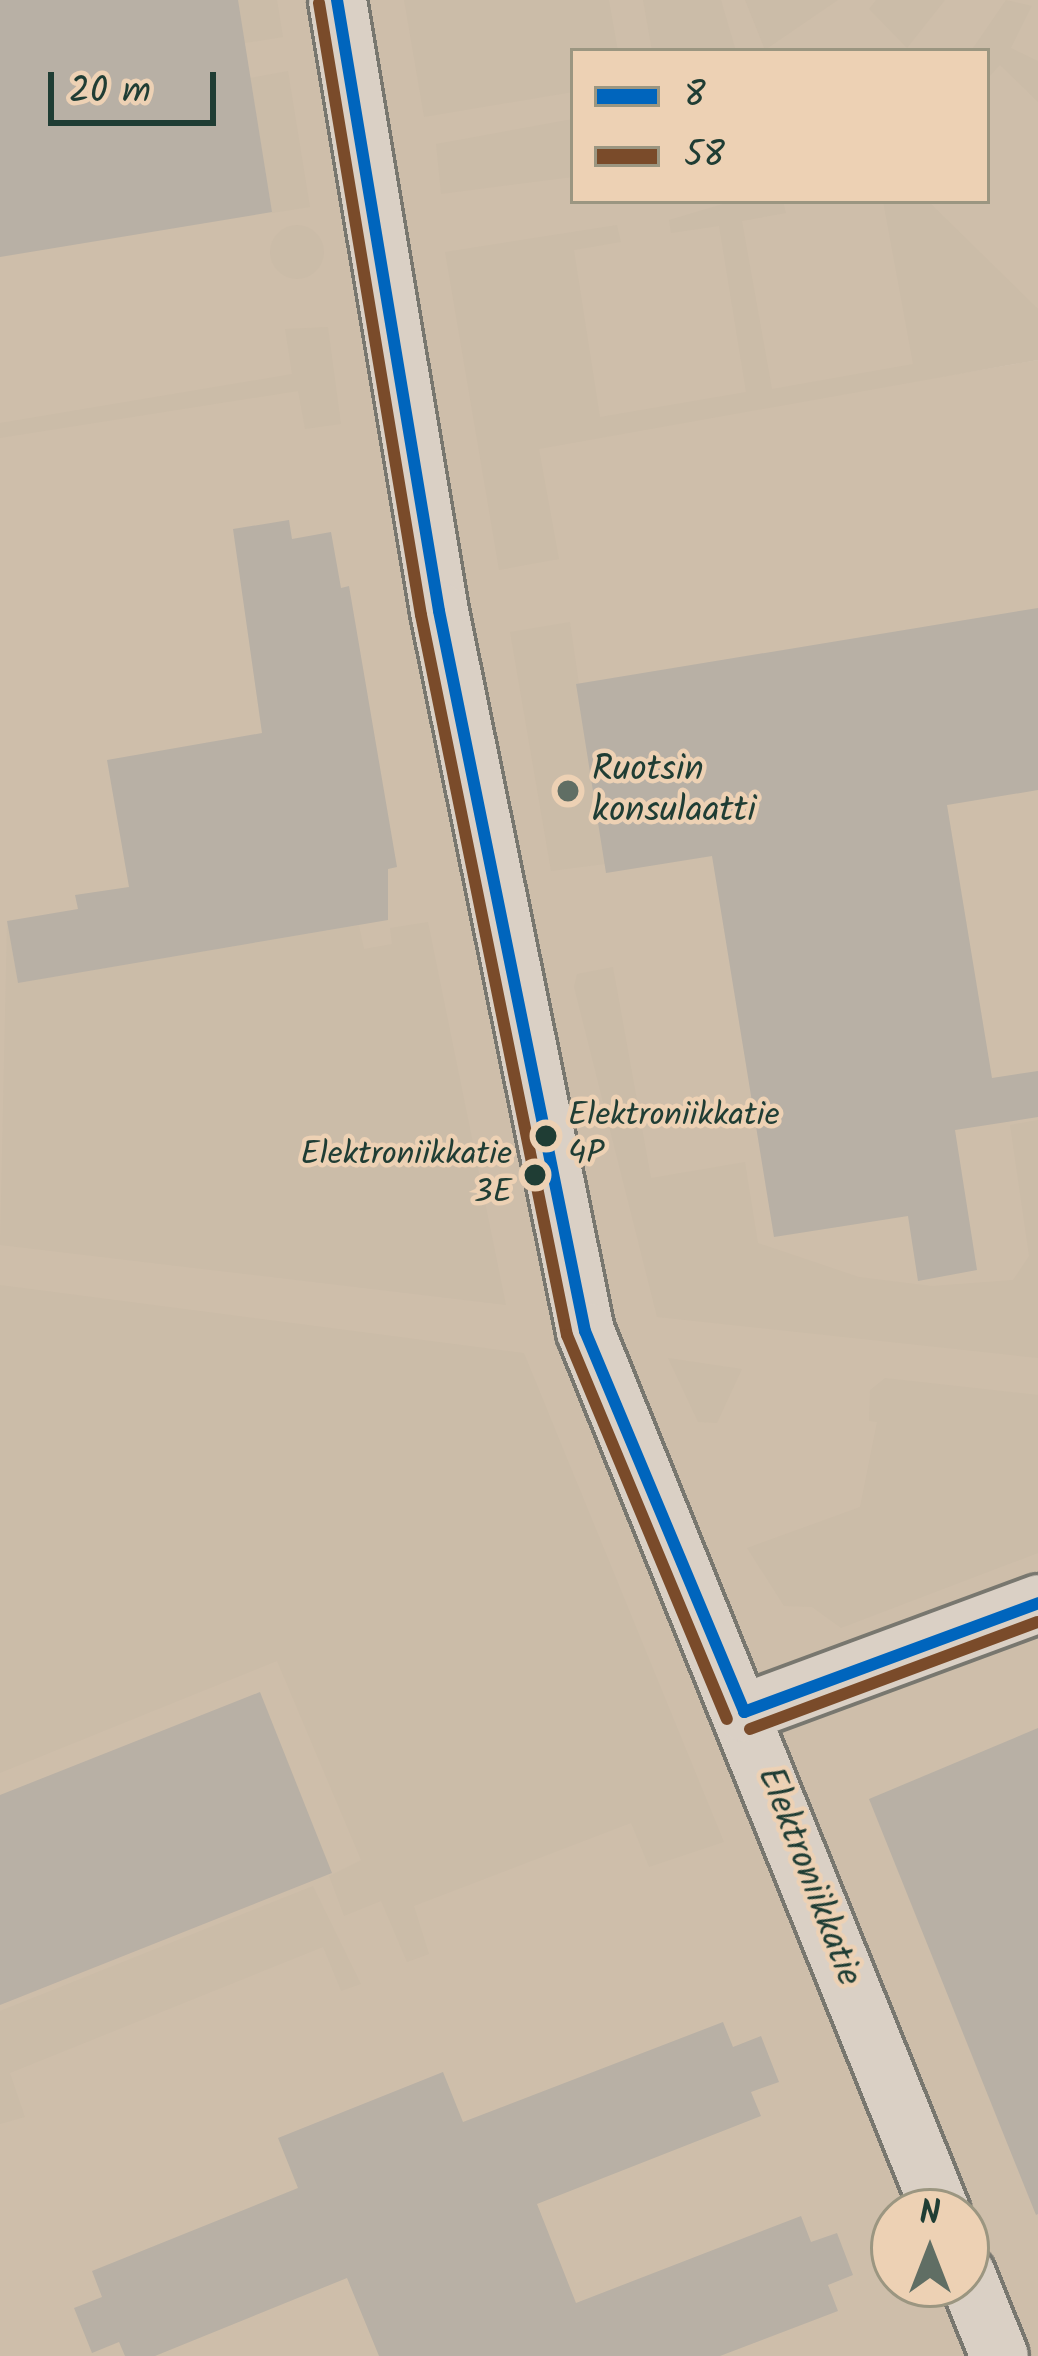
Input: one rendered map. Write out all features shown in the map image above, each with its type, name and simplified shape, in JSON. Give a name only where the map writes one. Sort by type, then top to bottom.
[{"type":"street","name":"Elektroniikkatie","points":[[337,0],[439,611],[585,1331],[744,1712],[932,2188]]},
{"type":"street","points":[[744,1712],[1038,1603]]},
{"type":"street","points":[[980,2308],[999,2356]]},
{"type":"shaded area","points":[[0,0],[1038,0],[1038,333],[875,388],[1038,360],[1038,2356],[0,2356]]},
{"type":"shaded area","points":[[195,0],[277,0],[283,37],[202,50]]},
{"type":"shaded area","points":[[404,0],[609,0],[617,48],[570,48],[570,93],[424,117]]},
{"type":"shaded area","points":[[643,0],[721,0],[735,48],[651,48]]},
{"type":"shaded area","points":[[745,0],[838,0],[768,48]]},
{"type":"shaded area","points":[[876,0],[945,0],[907,48],[869,9]]},
{"type":"shaded area","points":[[1006,0],[1032,6],[1011,48],[1038,61],[1038,102],[1000,65],[990,76],[990,48],[973,48]]},
{"type":"shaded area","points":[[288,71],[310,207],[272,213],[250,78]]},
{"type":"shaded area","points":[[570,120],[570,177],[441,194],[436,144]]},
{"type":"shaded area","points":[[723,204],[784,204],[786,213],[742,221],[772,389],[913,364],[884,204],[931,204],[1038,309],[1038,360],[539,449],[559,559],[499,570],[445,252],[617,225],[621,242],[574,250],[600,417],[746,392],[719,226],[671,233],[669,220]]},
{"type":"shaded area","points":[[297,225],[316,233],[324,252],[316,271],[297,279],[278,271],[270,252],[278,233]]},
{"type":"shaded area","points":[[328,327],[341,424],[305,429],[298,391],[0,438],[0,423],[292,374],[285,329]]},
{"type":"shaded area","points":[[570,622],[605,864],[551,871],[510,632]]},
{"type":"shaded area","points":[[7,921],[18,983],[359,925],[364,949],[392,944],[390,928],[428,922],[506,1305],[0,1245]]},
{"type":"shaded area","points":[[613,967],[651,1178],[745,1162],[758,1243],[859,1277],[932,1286],[1013,1280],[1029,1256],[1010,1125],[1038,1120],[1038,1358],[657,1317],[574,987],[577,974]]},
{"type":"shaded area","points":[[0,1285],[524,1353],[724,1842],[649,1867],[631,1823],[414,1906],[429,1954],[407,1962],[381,1901],[344,1916],[329,1876],[361,1860],[277,1661],[0,1773]]},
{"type":"shaded area","points":[[668,1358],[742,1369],[717,1423],[698,1422]]},
{"type":"shaded area","points":[[885,1378],[1038,1395],[1038,1553],[841,1628],[812,1607],[784,1606],[747,1548],[860,1507],[877,1422],[869,1421],[870,1390]]},
{"type":"shaded area","points":[[313,1886],[361,1984],[341,1991],[323,1947],[10,2073],[25,2117],[0,2124],[0,2011]]},
{"type":"building","points":[[0,0],[238,0],[272,212],[0,257]]},
{"type":"building","points":[[289,520],[292,539],[331,532],[341,588],[349,586],[397,867],[388,869],[388,920],[18,983],[7,921],[78,909],[75,895],[129,887],[107,760],[262,733],[233,529]]},
{"type":"building","points":[[1038,608],[1038,790],[947,805],[992,1078],[1038,1071],[1038,1117],[955,1130],[977,1270],[918,1281],[908,1216],[774,1237],[712,856],[606,873],[576,684]]},
{"type":"building","points":[[260,1692],[332,1873],[0,2005],[0,1795]]},
{"type":"building","points":[[1038,1728],[1038,2214],[1036,2215],[869,1799]]},
{"type":"building","points":[[723,2022],[733,2047],[761,2036],[779,2082],[751,2092],[761,2116],[537,2204],[576,2303],[801,2216],[811,2242],[837,2233],[853,2275],[828,2285],[838,2311],[720,2356],[379,2356],[347,2278],[155,2356],[125,2356],[119,2342],[92,2353],[74,2308],[102,2297],[92,2271],[298,2188],[278,2138],[443,2072],[463,2122]]},
{"type":"transit line","name":"8","points":[[337,0],[439,611],[585,1331],[744,1712]]},
{"type":"transit line","name":"58","points":[[319,3],[421,615],[567,1335],[727,1719]]},
{"type":"transit line","name":"8","points":[[744,1712],[1038,1603]]},
{"type":"transit line","name":"58","points":[[750,1729],[1038,1622]]},
{"type":"place","name":"Ruotsin konsulaatti","points":[[568,791]]},
{"type":"place","name":"Elektroniikkatie 4P","points":[[546,1136]]},
{"type":"place","name":"Elektroniikkatie 3E","points":[[535,1175]]}]
